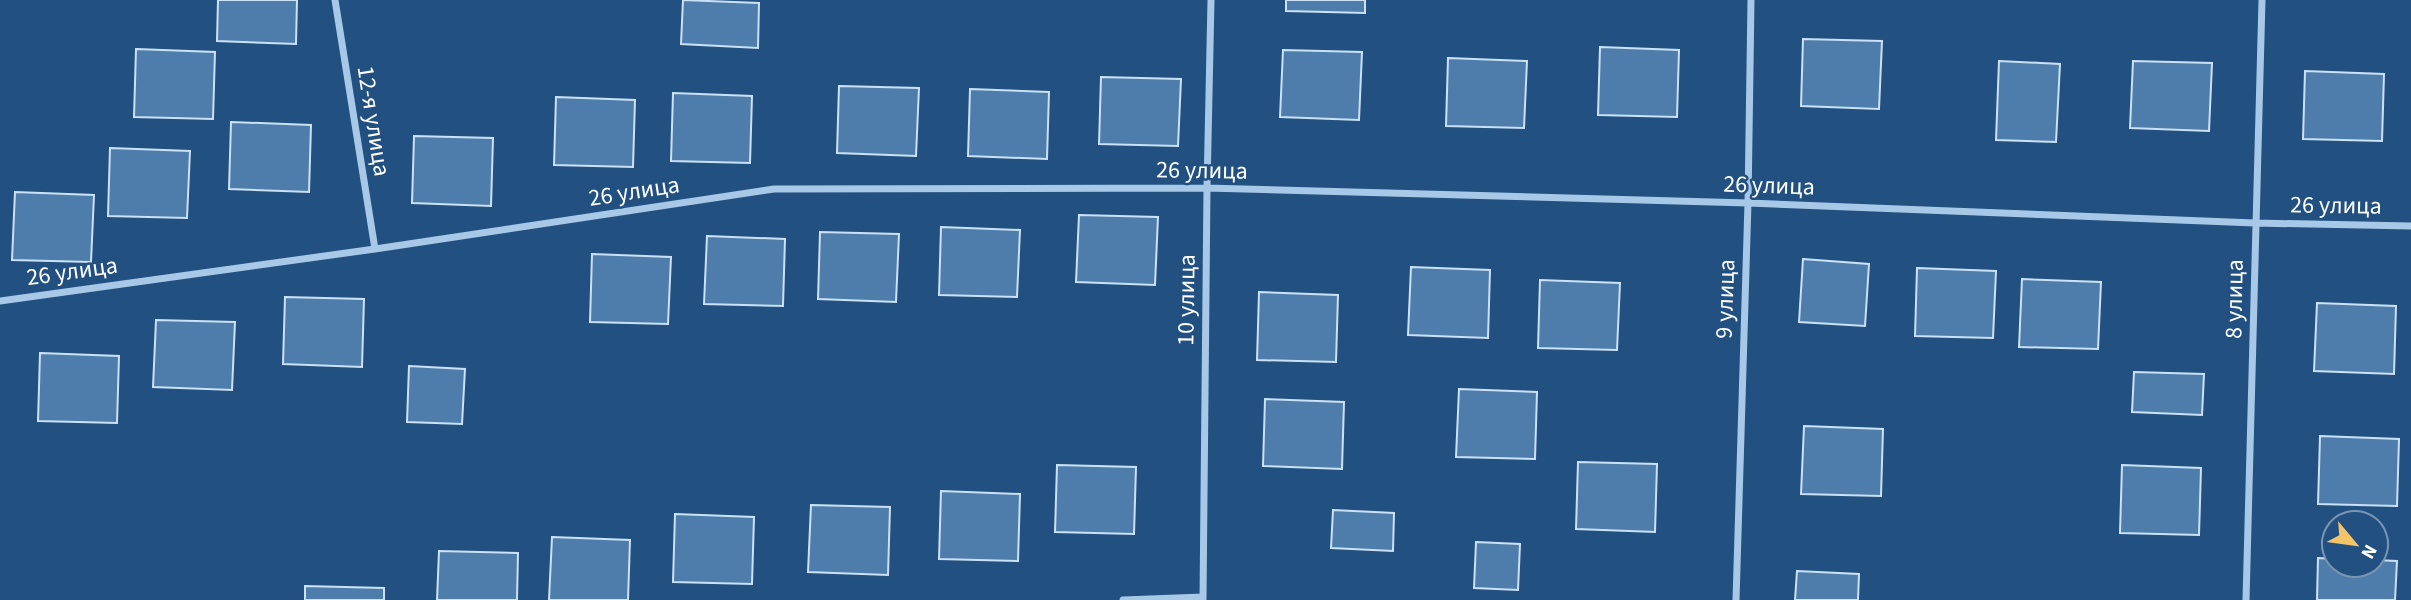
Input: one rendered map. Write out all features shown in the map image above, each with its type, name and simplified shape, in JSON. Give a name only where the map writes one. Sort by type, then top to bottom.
[{"type":"street","name":"12-я улица","points":[[335,0],[375,249]]},
{"type":"street","name":"10 улица","points":[[1203,599],[1211,0]]},
{"type":"street","name":"9 улица","points":[[1736,600],[1751,0]]},
{"type":"street","name":"8 улица","points":[[2246,600],[2262,0]]},
{"type":"street","name":"26 улица","points":[[0,301],[774,190],[1207,188],[2411,226]]},
{"type":"street","points":[[1123,600],[1203,599]]},
{"type":"building","points":[[218,0],[297,0],[296,44],[217,41]]},
{"type":"building","points":[[683,0],[759,3],[758,48],[681,44]]},
{"type":"building","points":[[1286,0],[1365,0],[1365,13],[1286,11]]},
{"type":"building","points":[[1803,39],[1882,41],[1879,109],[1801,106]]},
{"type":"building","points":[[1600,47],[1679,50],[1677,117],[1598,115]]},
{"type":"building","points":[[136,49],[215,52],[213,119],[134,117]]},
{"type":"building","points":[[1283,50],[1362,52],[1359,120],[1280,117]]},
{"type":"building","points":[[1448,58],[1527,61],[1524,128],[1446,126]]},
{"type":"building","points":[[1999,61],[2060,64],[2056,142],[1996,140]]},
{"type":"building","points":[[2133,61],[2212,63],[2209,131],[2130,128]]},
{"type":"building","points":[[2305,71],[2384,74],[2382,141],[2303,139]]},
{"type":"building","points":[[1101,77],[1181,79],[1178,146],[1099,144]]},
{"type":"building","points":[[839,86],[919,88],[916,156],[837,153]]},
{"type":"building","points":[[970,89],[1049,92],[1047,159],[968,156]]},
{"type":"building","points":[[673,93],[752,96],[750,163],[671,161]]},
{"type":"building","points":[[556,97],[635,100],[633,167],[554,165]]},
{"type":"building","points":[[231,122],[311,125],[309,192],[229,189]]},
{"type":"building","points":[[414,136],[493,138],[491,206],[412,203]]},
{"type":"building","points":[[110,148],[190,151],[187,218],[108,216]]},
{"type":"building","points":[[15,192],[94,195],[91,262],[12,260]]},
{"type":"building","points":[[1079,215],[1158,217],[1155,285],[1076,282]]},
{"type":"building","points":[[941,227],[1020,230],[1017,297],[939,295]]},
{"type":"building","points":[[820,232],[899,234],[896,302],[818,299]]},
{"type":"building","points":[[707,236],[785,239],[783,306],[704,304]]},
{"type":"building","points":[[592,254],[671,257],[668,324],[590,322]]},
{"type":"building","points":[[1803,259],[1869,264],[1865,326],[1799,322]]},
{"type":"building","points":[[1411,267],[1490,270],[1488,338],[1408,335]]},
{"type":"building","points":[[1917,268],[1996,271],[1993,338],[1915,336]]},
{"type":"building","points":[[2022,279],[2101,282],[2098,349],[2019,347]]},
{"type":"building","points":[[1540,280],[1620,283],[1617,350],[1538,348]]},
{"type":"building","points":[[1259,292],[1338,295],[1336,362],[1257,360]]},
{"type":"building","points":[[285,297],[364,299],[362,367],[283,364]]},
{"type":"building","points":[[2317,303],[2396,306],[2394,374],[2314,371]]},
{"type":"building","points":[[156,320],[235,322],[232,390],[153,387]]},
{"type":"building","points":[[40,353],[119,356],[117,423],[38,421]]},
{"type":"building","points":[[409,366],[465,369],[462,424],[407,422]]},
{"type":"building","points":[[2134,372],[2204,374],[2202,415],[2132,412]]},
{"type":"building","points":[[1459,389],[1537,392],[1535,459],[1456,457]]},
{"type":"building","points":[[1265,399],[1344,402],[1342,469],[1263,466]]},
{"type":"building","points":[[1804,426],[1883,429],[1881,496],[1801,494]]},
{"type":"building","points":[[2320,436],[2399,439],[2397,506],[2318,504]]},
{"type":"building","points":[[1578,462],[1657,464],[1655,532],[1576,529]]},
{"type":"building","points":[[1057,465],[1136,467],[1134,534],[1055,532]]},
{"type":"building","points":[[2122,465],[2201,468],[2199,535],[2120,533]]},
{"type":"building","points":[[941,491],[1020,494],[1018,561],[939,559]]},
{"type":"building","points":[[811,505],[890,507],[888,575],[808,572]]},
{"type":"building","points":[[1333,510],[1394,513],[1393,551],[1331,548]]},
{"type":"building","points":[[675,514],[754,517],[752,584],[673,582]]},
{"type":"building","points":[[552,537],[630,540],[628,600],[549,600]]},
{"type":"building","points":[[1476,542],[1520,544],[1518,590],[1474,588]]},
{"type":"building","points":[[439,551],[518,553],[517,600],[437,600]]},
{"type":"building","points":[[2318,558],[2320,579],[2390,579],[2390,561],[2397,561],[2395,600],[2317,600]]},
{"type":"building","points":[[1797,571],[1859,574],[1858,600],[1795,600]]},
{"type":"building","points":[[305,586],[384,588],[384,600],[305,600]]}]
